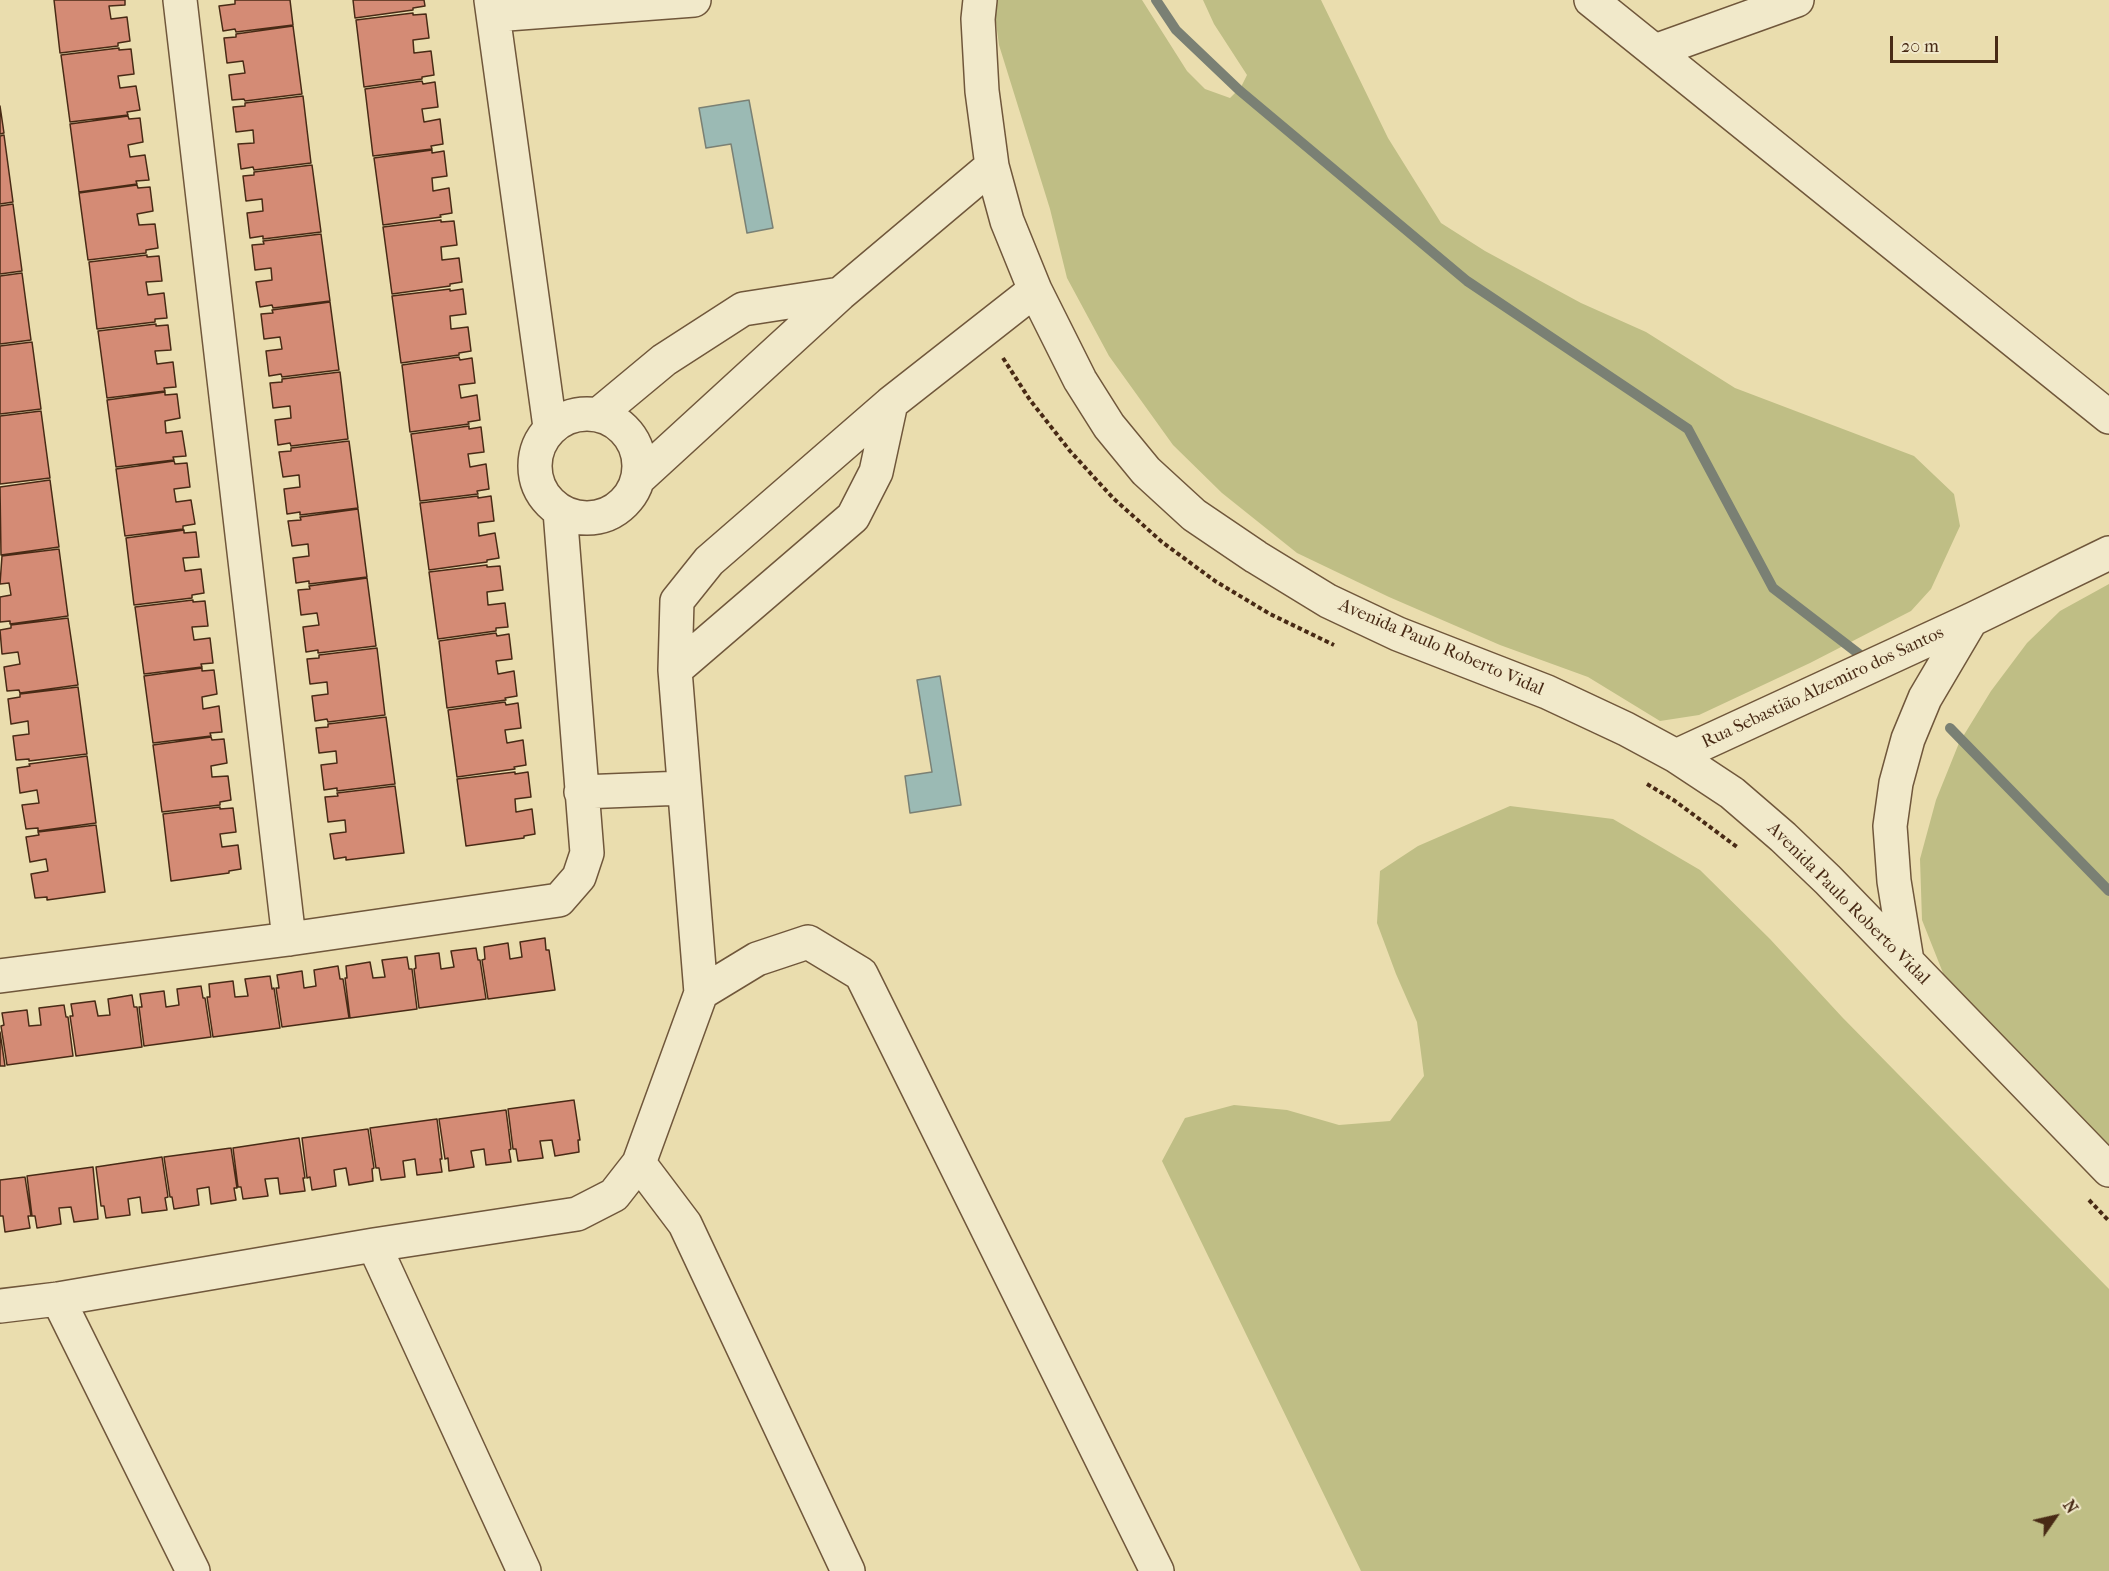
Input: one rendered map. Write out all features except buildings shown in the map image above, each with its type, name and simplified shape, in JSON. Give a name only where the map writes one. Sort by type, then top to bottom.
[{"type":"street","points":[[180,0],[290,939]]},
{"type":"street","points":[[550,427],[492,7],[693,0]]},
{"type":"street","name":"Avenida Paulo Roberto Vidal","points":[[980,0],[978,19],[982,91],[992,166],[1007,221],[1035,290],[1080,380],[1109,426],[1146,471],[1194,515],[1256,557],[1328,601],[1398,634],[1546,692],[1626,729],[1676,756],[1732,793],[1783,837],[1907,961],[2109,1170]]},
{"type":"street","points":[[1591,0],[2109,417]]},
{"type":"street","points":[[1654,51],[1797,0]]},
{"type":"street","points":[[638,479],[639,463],[636,447],[628,433],[615,422],[599,414],[582,413],[565,418],[550,427],[540,441],[535,456],[534,472],[547,501],[560,511],[574,517],[590,518],[606,515],[620,506],[638,479],[840,294],[992,166]]},
{"type":"street","points":[[0,1306],[58,1299],[374,1245],[576,1214],[615,1195],[639,1163],[701,993],[675,670],[677,601],[709,561],[891,403],[1035,290]]},
{"type":"street","points":[[599,414],[664,360],[744,309],[840,294]]},
{"type":"street","points":[[675,670],[853,517],[876,472],[891,403]]},
{"type":"street","points":[[0,973],[290,939],[559,900],[579,877],[586,854],[560,511]]},
{"type":"street","name":"Rua Sebastião Alzemiro dos Santos","points":[[1676,756],[1971,620],[2109,553]]},
{"type":"street","name":"Rua Sebastião Alzemiro dos Santos","points":[[1907,961],[1894,881],[1890,826],[1896,783],[1908,739],[1925,698],[1971,620]]},
{"type":"street","points":[[581,792],[684,788]]},
{"type":"street","points":[[701,993],[757,959],[808,942],[861,974],[1157,1571]]},
{"type":"street","points":[[639,1163],[685,1224],[848,1571]]},
{"type":"street","points":[[374,1245],[524,1571]]},
{"type":"street","points":[[58,1299],[193,1571]]},
{"type":"path","points":[[985,329],[1030,400],[1070,451],[1122,506],[1162,542],[1215,581],[1270,614],[1339,647]]},
{"type":"path","points":[[1639,778],[1675,801],[1745,854]]},
{"type":"path","points":[[2085,1196],[2109,1221]]},
{"type":"shaded area","points":[[993,0],[1142,0],[1187,71],[1205,89],[1230,98],[1241,87],[1247,75],[1214,24],[1203,0],[1321,0],[1388,138],[1441,223],[1485,251],[1581,303],[1646,332],[1735,388],[1914,456],[1954,494],[1960,526],[1931,589],[1911,611],[1810,663],[1699,715],[1660,721],[1588,677],[1500,645],[1389,597],[1297,553],[1222,493],[1173,445],[1109,356],[1067,278],[1050,209],[999,45]]},
{"type":"shaded area","points":[[2109,584],[2109,1145],[1945,978],[1922,920],[1920,859],[1936,800],[1959,743],[1991,691],[2027,643],[2060,611]]},
{"type":"shaded area","points":[[1510,806],[1613,819],[1700,870],[1770,939],[1842,1017],[2109,1289],[2109,1571],[1361,1571],[1162,1161],[1185,1118],[1234,1105],[1287,1110],[1339,1125],[1390,1121],[1424,1076],[1417,1022],[1377,923],[1380,871],[1418,846]]},
{"type":"water","points":[[749,100],[773,228],[747,233],[731,144],[706,148],[699,108]]},
{"type":"water","points":[[940,676],[961,805],[910,813],[905,776],[932,772],[917,680]]},
{"type":"waterway","points":[[1156,0],[1176,30],[1239,90],[1467,281],[1688,429],[1773,588],[1859,654]]},
{"type":"waterway","points":[[1950,728],[2109,891]]}]
